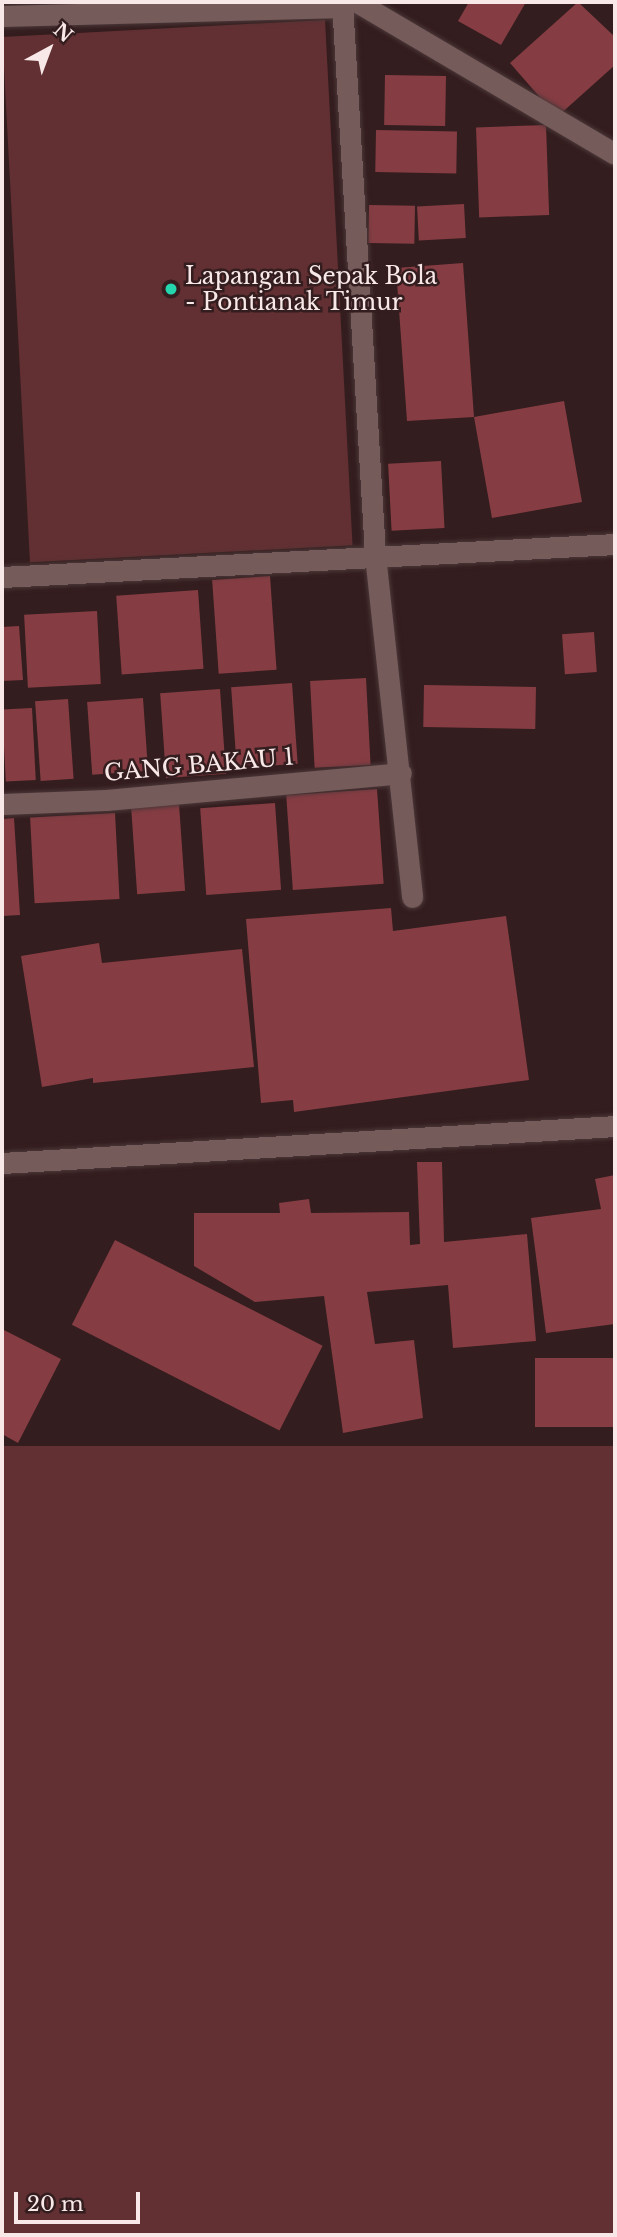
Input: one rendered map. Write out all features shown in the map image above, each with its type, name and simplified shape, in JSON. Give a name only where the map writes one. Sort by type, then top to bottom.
[{"type":"street","points":[[2,16],[16,2]]},
{"type":"street","points":[[2,16],[347,4],[615,154]]},
{"type":"street","points":[[347,4],[375,555],[401,773],[411,897]]},
{"type":"street","points":[[2,577],[615,544]]},
{"type":"street","name":"GANG BAKAU 1","points":[[2,804],[106,800],[401,773]]},
{"type":"street","points":[[2,1163],[615,1126]]},
{"type":"shaded area","name":"Lapangan Sepak Bola - Pontianak Timur","points":[[325,20],[353,545],[30,562],[2,37]]},
{"type":"shaded area","points":[[2,1446],[615,1446],[615,2235],[2,2235]]},
{"type":"building","points":[[469,2],[526,2],[501,45],[458,21]]},
{"type":"building","points":[[578,2],[615,37],[615,65],[557,117],[510,63]]},
{"type":"building","points":[[385,75],[446,76],[445,126],[384,125]]},
{"type":"building","points":[[546,125],[549,215],[479,217],[476,127]]},
{"type":"building","points":[[376,130],[457,131],[456,173],[375,172]]},
{"type":"building","points":[[464,204],[466,238],[419,240],[417,206]]},
{"type":"building","points":[[369,205],[415,206],[414,244],[368,243]]},
{"type":"building","points":[[463,263],[474,417],[407,421],[396,268]]},
{"type":"building","points":[[564,401],[582,502],[492,518],[474,417]]},
{"type":"building","points":[[441,461],[445,528],[392,531],[388,464]]},
{"type":"building","points":[[270,576],[277,670],[219,674],[212,580]]},
{"type":"building","points":[[198,590],[204,669],[122,675],[116,596]]},
{"type":"building","points":[[97,611],[101,684],[28,688],[24,615]]},
{"type":"building","points":[[19,626],[23,680],[2,681],[2,627]]},
{"type":"building","points":[[594,632],[597,672],[565,674],[562,634]]},
{"type":"building","points":[[366,678],[371,765],[315,768],[310,681]]},
{"type":"building","points":[[292,683],[298,764],[237,768],[231,687]]},
{"type":"building","points":[[424,685],[536,687],[535,729],[423,727]]},
{"type":"building","points":[[220,689],[226,774],[166,778],[160,693]]},
{"type":"building","points":[[143,698],[148,771],[92,775],[87,702]]},
{"type":"building","points":[[68,699],[74,779],[41,781],[35,701]]},
{"type":"building","points":[[32,708],[36,780],[6,781],[2,710]]},
{"type":"building","points":[[377,789],[384,884],[293,890],[286,795]]},
{"type":"building","points":[[275,803],[281,890],[206,895],[200,808]]},
{"type":"building","points":[[179,804],[185,891],[137,894],[131,807]]},
{"type":"building","points":[[115,813],[120,899],[35,903],[30,817]]},
{"type":"building","points":[[14,818],[20,915],[2,916],[2,819]]},
{"type":"building","points":[[391,908],[393,931],[506,916],[529,1080],[294,1112],[293,1100],[261,1103],[246,919]]},
{"type":"building","points":[[99,943],[102,963],[242,949],[254,1067],[93,1083],[93,1078],[42,1087],[21,956]]},
{"type":"building","points":[[417,1162],[442,1162],[444,1242],[527,1234],[536,1341],[453,1348],[448,1285],[367,1292],[375,1344],[414,1340],[423,1418],[343,1433],[324,1296],[255,1302],[194,1266],[194,1213],[280,1213],[279,1203],[309,1199],[311,1213],[409,1212],[410,1245],[420,1244]]},
{"type":"building","points":[[615,1175],[615,1324],[546,1333],[531,1218],[601,1209],[595,1179]]},
{"type":"building","points":[[115,1240],[323,1346],[279,1430],[72,1325]]},
{"type":"building","points":[[2,1329],[61,1359],[18,1443],[2,1434]]},
{"type":"building","points":[[535,1358],[615,1358],[615,1427],[535,1427]]},
{"type":"place","name":"Lapangan Sepak Bola - Pontianak Timur","points":[[171,289]]}]
